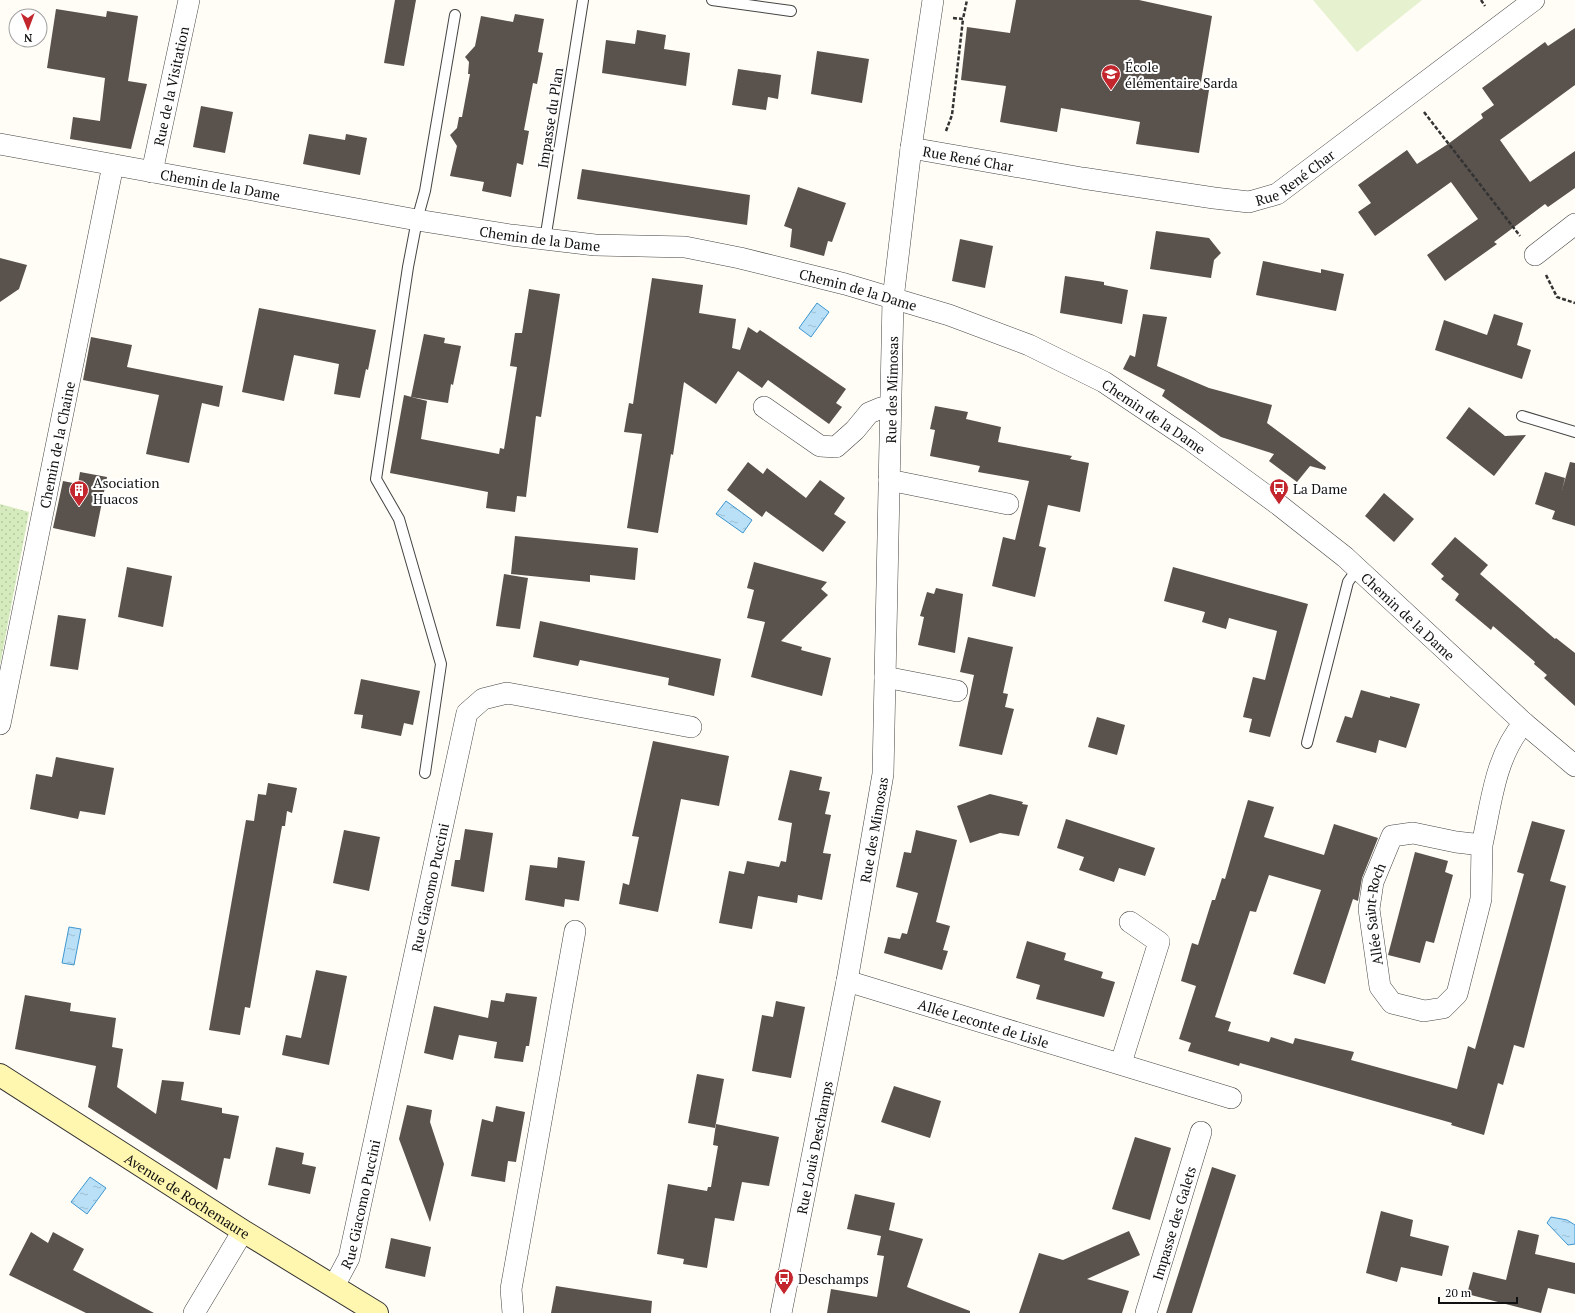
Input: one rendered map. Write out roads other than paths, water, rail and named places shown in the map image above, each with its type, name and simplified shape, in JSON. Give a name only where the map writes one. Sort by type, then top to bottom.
[{"type":"street","name":"Rue de la Visitation","points":[[152,172],[189,0]]},
{"type":"street","name":"Rue des Mimosas","points":[[847,981],[883,774],[893,299],[911,148],[933,0]]},
{"type":"street","name":"Rue René Char","points":[[911,148],[1082,178],[1249,202],[1277,194],[1534,0]]},
{"type":"street","name":"Chemin de la Dame","points":[[0,144],[417,220],[545,240],[595,245],[685,247],[784,268],[893,299],[949,315],[1029,345],[1104,382],[1188,439],[1262,492],[1358,568],[1524,723],[1575,766]]},
{"type":"street","name":"Chemin de la Chaine","points":[[0,724],[113,165]]},
{"type":"street","points":[[1535,255],[1575,224]]},
{"type":"street","points":[[764,407],[820,446],[836,447],[869,413],[881,408],[890,411]]},
{"type":"street","points":[[889,480],[1008,504]]},
{"type":"street","points":[[885,677],[957,692]]},
{"type":"street","name":"Rue Giacomo Puccini","points":[[334,1286],[349,1258],[467,714],[483,699],[507,693],[691,727]]},
{"type":"street","name":"Allée Saint-Roch","points":[[1482,845],[1456,842],[1413,833],[1392,836],[1373,882],[1369,909],[1380,987],[1392,1003],[1424,1011],[1443,1008],[1457,994],[1481,899],[1482,845],[1501,762],[1517,731],[1524,723]]},
{"type":"street","points":[[1121,1063],[1159,942],[1130,922]]},
{"type":"street","points":[[513,1313],[510,1289],[574,931]]},
{"type":"street","name":"Allée Leconte de Lisle","points":[[847,981],[1121,1063],[1231,1098]]},
{"type":"street","name":"Rue Louis Deschamps","points":[[781,1313],[847,981]]},
{"type":"street","name":"Avenue de Rochemaure","points":[[0,1075],[243,1231],[377,1313]]},
{"type":"street","name":"Impasse des Galets","points":[[1146,1313],[1201,1132]]},
{"type":"street","points":[[194,1313],[243,1231]]},
{"type":"lane","name":"Impasse du Plan","points":[[545,240],[583,0]]},
{"type":"lane","points":[[712,0],[791,11]]},
{"type":"lane","points":[[425,773],[441,664],[399,520],[376,479],[417,220],[426,191],[455,16]]},
{"type":"lane","points":[[1522,416],[1575,432]]},
{"type":"lane","points":[[1307,743],[1348,582],[1358,568]]},
{"type":"water","points":[[817,303],[829,312],[811,337],[799,328]]},
{"type":"water","points":[[726,501],[752,520],[743,533],[716,514]]},
{"type":"water","points":[[69,927],[81,929],[74,965],[62,963]]},
{"type":"water","points":[[90,1177],[106,1188],[87,1214],[71,1202]]},
{"type":"water","points":[[1551,1217],[1567,1220],[1575,1225],[1575,1244],[1568,1245],[1547,1223]]},
{"type":"place","name":"École élémentaire Sarda","points":[[1111,91]]},
{"type":"place","name":"La Dame","points":[[1279,505]]},
{"type":"place","name":"Asociation Huacos","points":[[79,507]]},
{"type":"place","name":"Deschamps","points":[[784,1295]]}]
